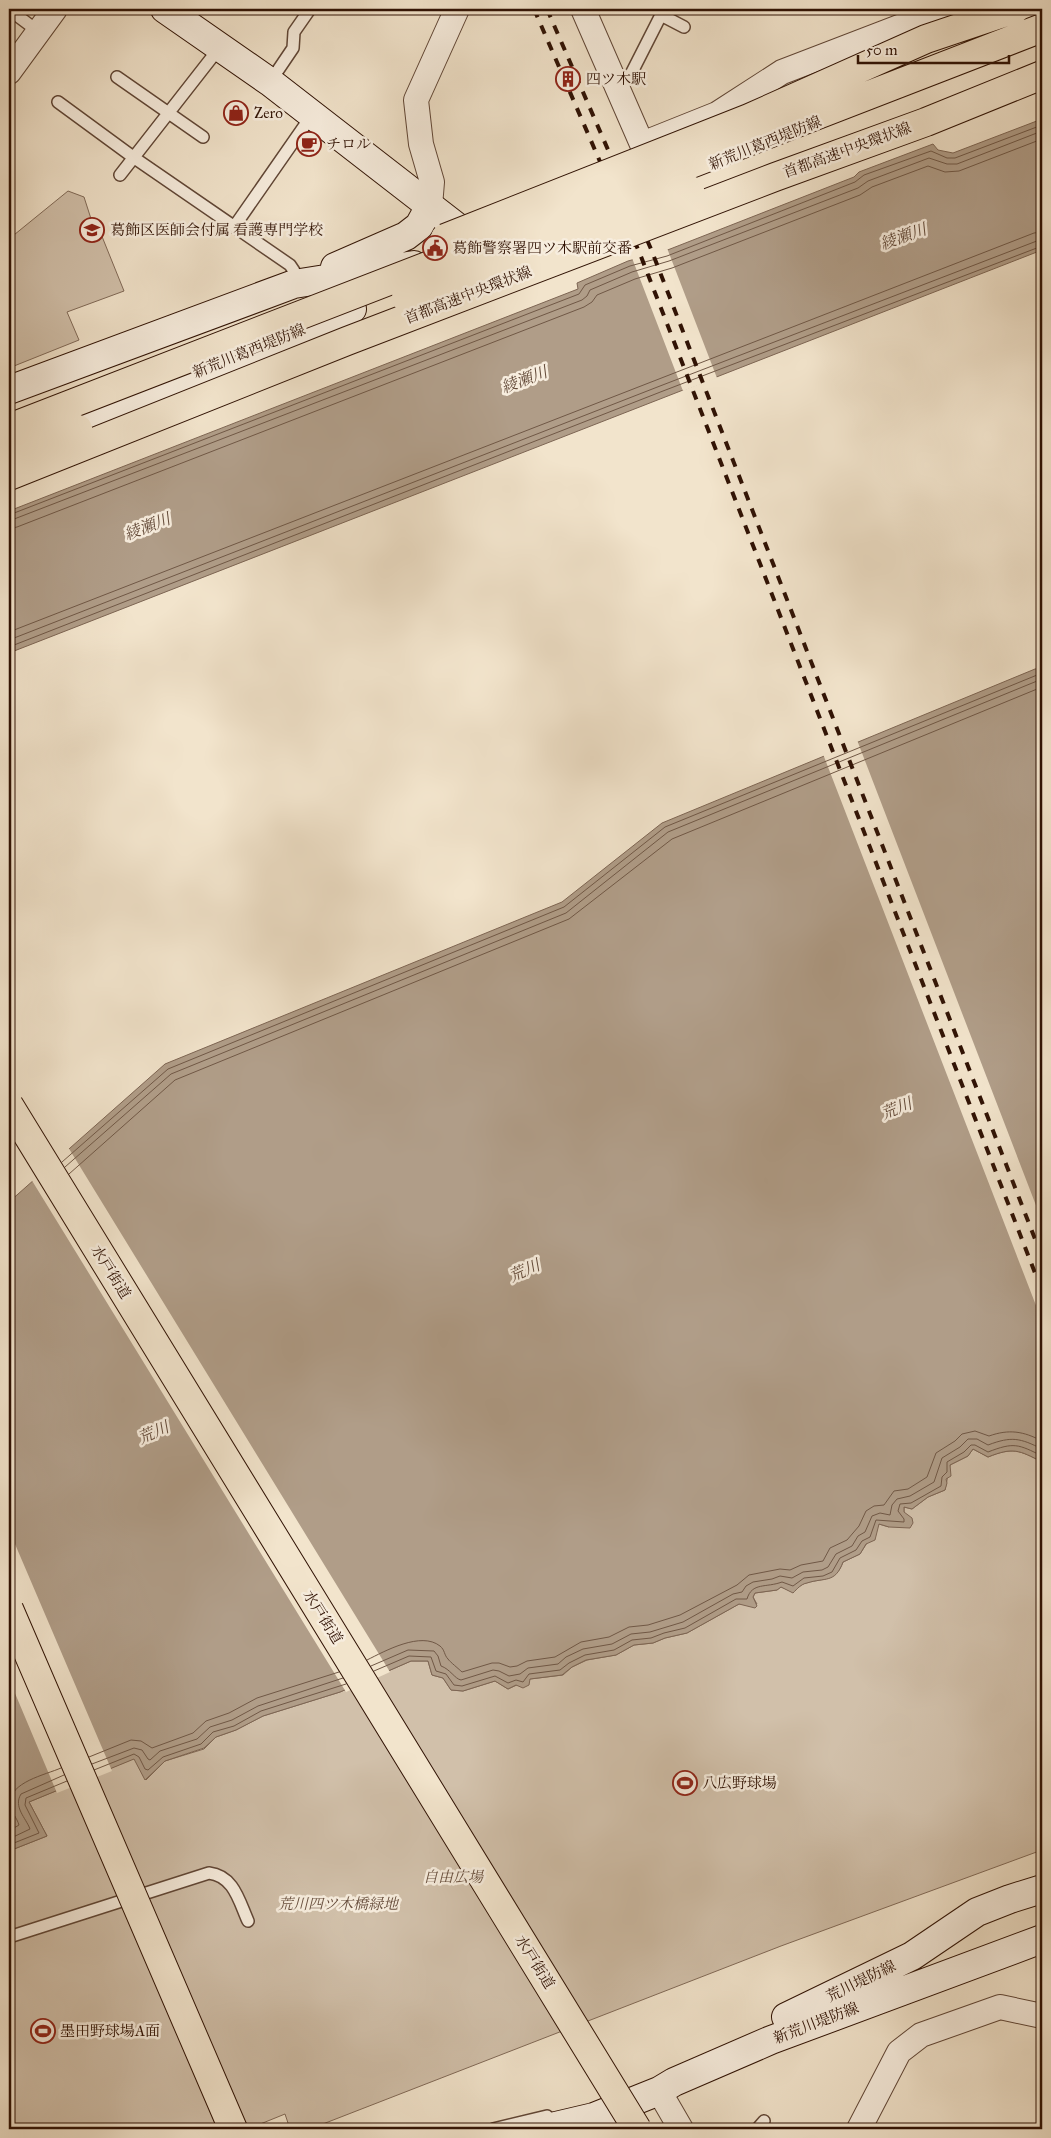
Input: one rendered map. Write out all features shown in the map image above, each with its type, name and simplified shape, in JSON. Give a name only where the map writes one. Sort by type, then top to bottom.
[{"type":"highway","points":[[9,409],[749,118],[926,39],[1015,9]]},
{"type":"highway","points":[[9,428],[1042,28]]},
{"type":"highway","points":[[9,450],[50,440],[556,238],[1042,63]]},
{"type":"highway","name":"首都高速中央環状線","points":[[9,476],[421,313],[775,177],[926,122],[1042,75]]},
{"type":"highway","name":"水戸街道","points":[[9,1105],[637,2129]]},
{"type":"highway","points":[[9,1609],[234,2129]]},
{"type":"main road","points":[[178,13],[220,47],[312,114],[490,253]]},
{"type":"main road","name":"新荒川葛西堤防線","points":[[9,450],[811,124],[1042,40]]},
{"type":"main road","name":"新荒川葛西堤防線","points":[[9,390],[294,284],[406,236],[420,226],[430,206]]},
{"type":"main road","name":"新荒川葛西堤防線","points":[[294,284],[490,253]]},
{"type":"main road","name":"荒川堤防線","points":[[659,2091],[668,2074],[679,2065],[796,2013],[912,1956],[977,1912],[1042,1889]]},
{"type":"main road","name":"新荒川堤防線","points":[[549,2121],[590,2118],[659,2091],[674,2082],[771,2040],[1042,1939]]},
{"type":"street","points":[[9,72],[55,9]]},
{"type":"street","points":[[430,206],[432,182],[421,144],[416,100],[457,9]]},
{"type":"street","points":[[583,9],[660,185]]},
{"type":"street","points":[[642,144],[717,114],[782,72],[946,9]]},
{"type":"street","points":[[859,2129],[899,2052],[921,2035],[1000,2007],[1042,2016]]},
{"type":"street","points":[[659,2091],[681,2129]]},
{"type":"lane","points":[[270,82],[293,48],[294,32],[310,9]]},
{"type":"lane","points":[[11,11],[39,32]]},
{"type":"lane","points":[[618,87],[629,78],[661,15],[684,27]]},
{"type":"lane","points":[[120,174],[220,47]]},
{"type":"lane","points":[[117,77],[203,137]]},
{"type":"lane","points":[[58,102],[133,158],[290,265],[294,271],[294,284]]},
{"type":"lane","points":[[234,227],[312,114]]},
{"type":"lane","points":[[9,1937],[209,1873],[218,1874],[226,1879],[235,1890],[248,1921]]},
{"type":"lane","name":"新荒川堤防線","points":[[493,2129],[549,2121]]},
{"type":"green space","points":[[68,191],[84,197],[93,225],[101,234],[124,291],[67,312],[79,340],[9,368],[9,239]]},
{"type":"green space","name":"荒川四ツ木橋緑地","points":[[973,1449],[988,1457],[1004,1452],[1016,1451],[1042,1462],[1042,1850],[781,1946],[310,2129],[290,2129],[285,2114],[248,2129],[9,2129],[9,1851],[47,1836],[29,1802],[135,1758],[146,1780],[165,1761],[204,1749],[216,1737],[236,1730],[263,1716],[340,1692],[411,1661],[428,1661],[432,1675],[443,1678],[451,1690],[463,1691],[495,1681],[508,1689],[530,1679],[563,1675],[572,1667],[587,1660],[616,1655],[634,1645],[653,1643],[687,1633],[739,1604],[757,1604],[753,1597],[755,1593],[777,1590],[781,1587],[793,1592],[801,1585],[833,1576],[837,1573],[843,1562],[860,1554],[879,1524],[889,1527],[904,1512],[904,1507],[912,1509],[928,1497],[945,1490],[950,1465],[968,1456]]},
{"type":"water","name":"綾瀬川","points":[[1042,119],[1042,250],[9,653],[9,511],[578,289],[577,283],[628,261],[665,251],[854,177],[859,172],[933,144],[938,150],[953,153]]},
{"type":"water","name":"荒川","points":[[1042,668],[1042,1462],[1016,1451],[1004,1452],[988,1457],[973,1449],[968,1456],[950,1465],[951,1476],[946,1479],[945,1490],[928,1497],[912,1509],[904,1507],[904,1512],[912,1518],[913,1523],[910,1528],[889,1527],[879,1524],[875,1540],[866,1544],[860,1554],[843,1562],[837,1574],[833,1577],[805,1584],[793,1593],[781,1587],[777,1590],[755,1593],[753,1597],[757,1606],[755,1608],[739,1604],[687,1633],[653,1643],[634,1645],[616,1655],[586,1660],[562,1675],[530,1679],[529,1685],[523,1688],[516,1685],[508,1689],[495,1681],[463,1691],[451,1690],[443,1678],[432,1675],[428,1661],[411,1661],[340,1692],[263,1716],[236,1730],[216,1737],[204,1748],[165,1761],[145,1780],[134,1759],[29,1802],[47,1836],[9,1851],[9,1202],[165,1064],[562,902],[662,823],[1035,669]]},
{"type":"pier","points":[[667,248],[717,378],[683,391],[632,258]]},
{"type":"pier","points":[[857,740],[1042,1221],[1042,1321],[823,754]]},
{"type":"pier","points":[[68,1147],[390,1672],[346,1692],[31,1179]]},
{"type":"pier","points":[[9,1530],[112,1771],[57,1793],[9,1679]]},
{"type":"railway","points":[[534,9],[640,254],[1042,1291]]},
{"type":"railway","points":[[547,9],[651,249],[1042,1257]]},
{"type":"place","name":"四ツ木駅","points":[[568,79]]},
{"type":"place","name":"Zero","points":[[236,113]]},
{"type":"place","name":"チロル","points":[[309,144]]},
{"type":"place","name":"葛飾区医師会付属 看護専門学校","points":[[92,230]]},
{"type":"place","name":"葛飾警察署四ツ木駅前交番","points":[[435,248]]},
{"type":"place","name":"八広野球場","points":[[685,1783]]},
{"type":"place","name":"墨田野球場A面","points":[[43,2031]]},
{"type":"park label","name":"自由広場","points":[[453,1877]]}]
